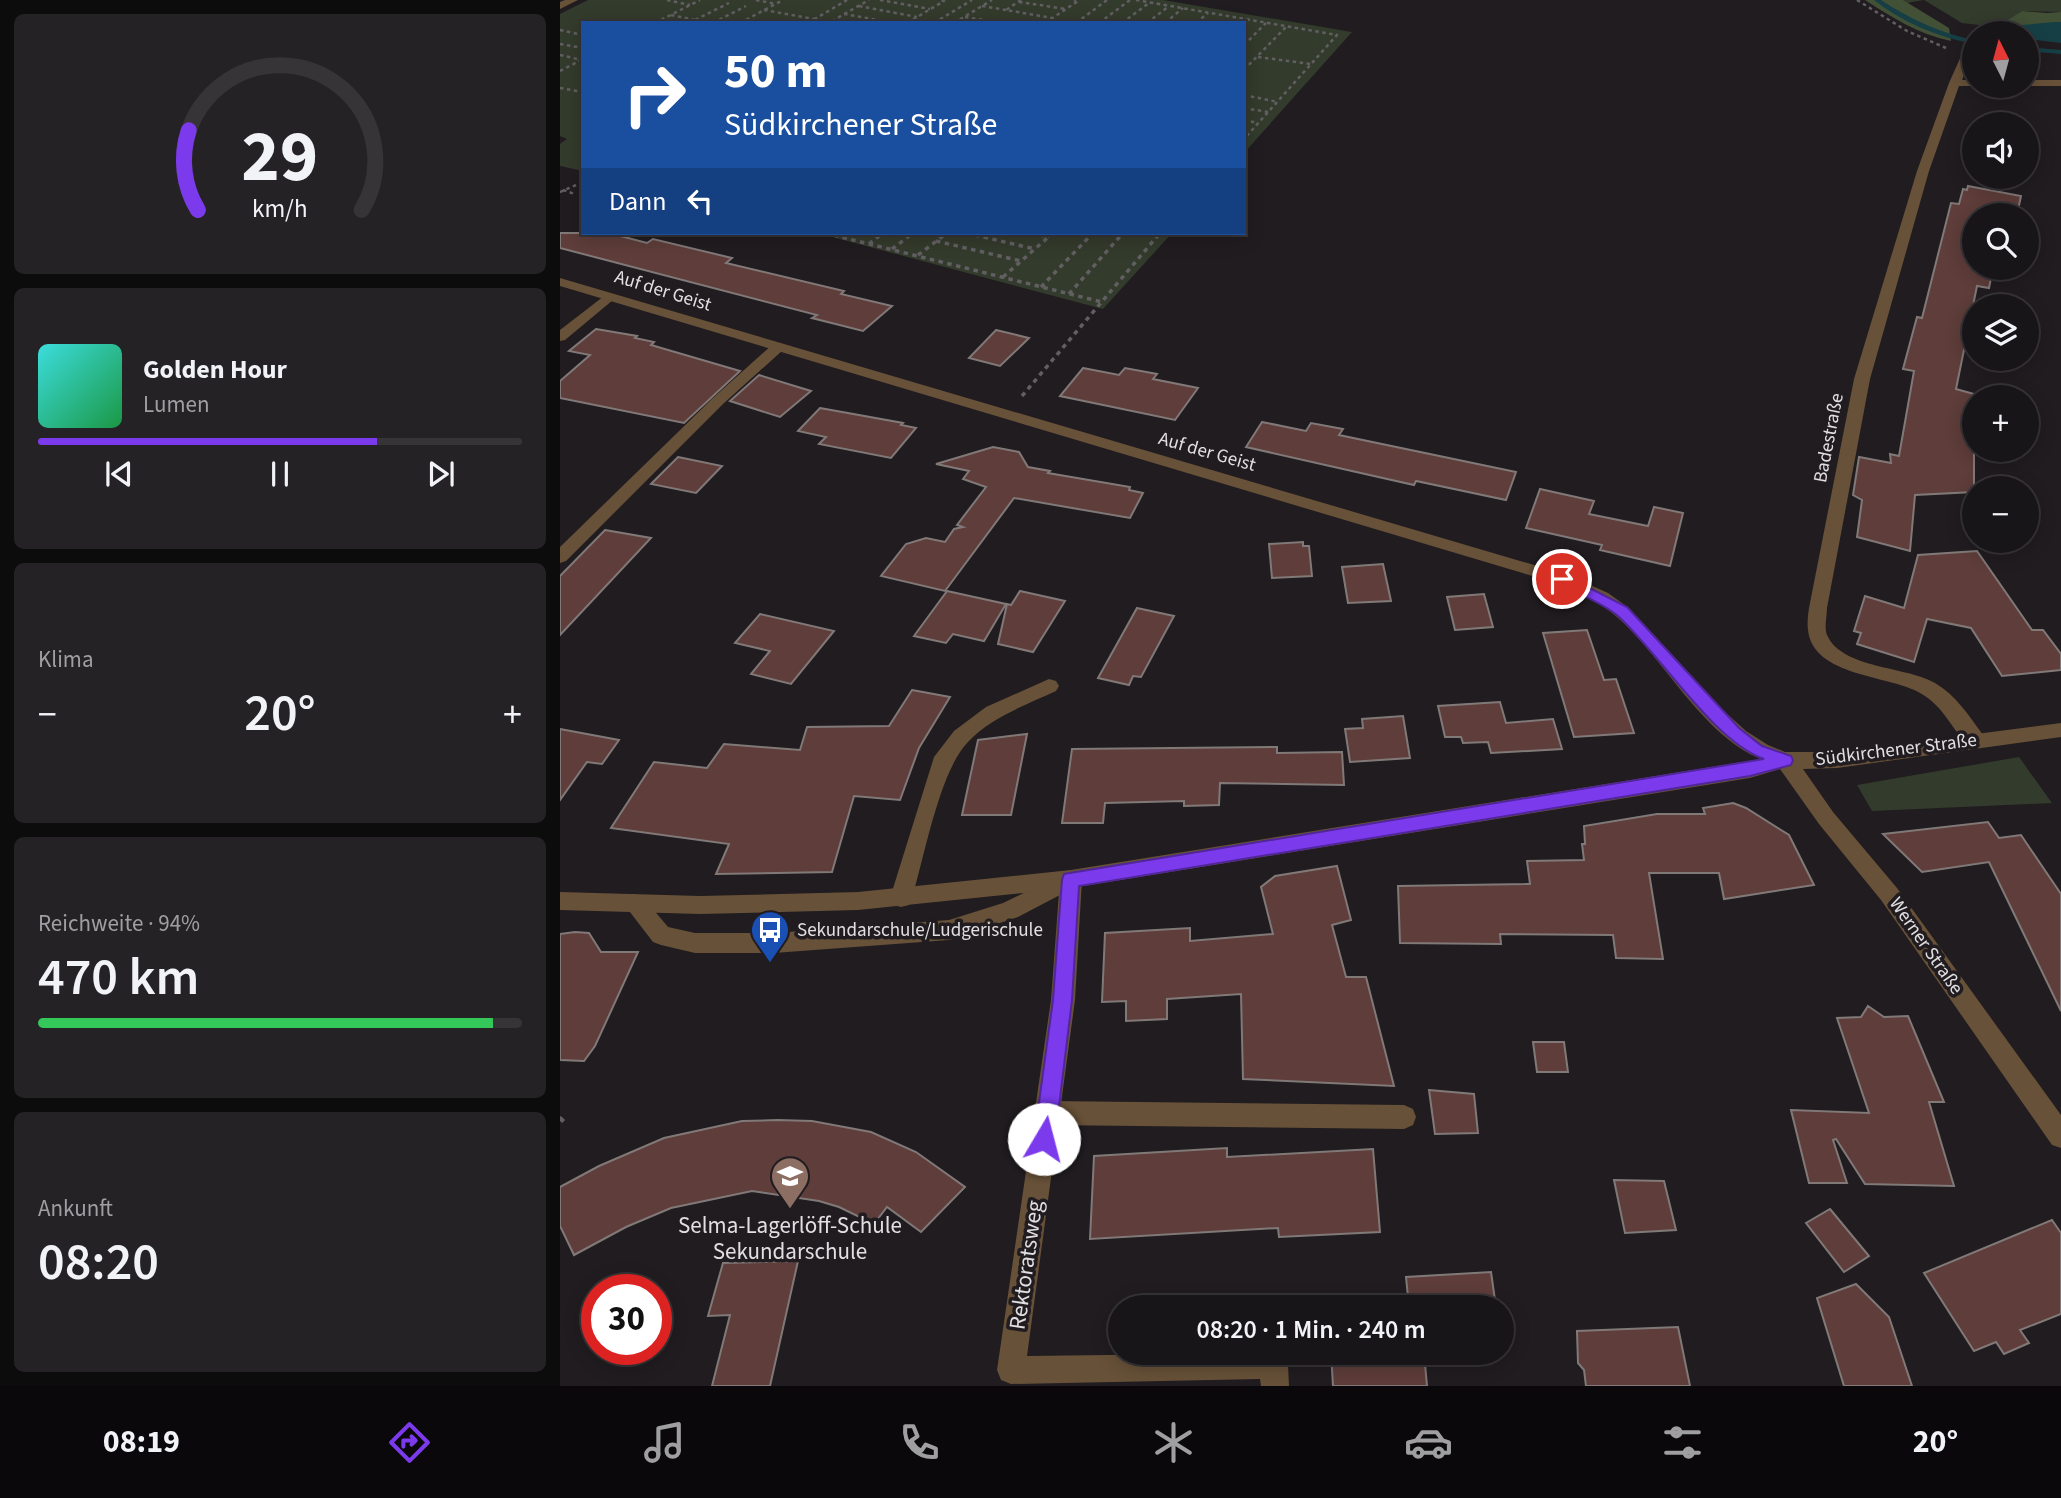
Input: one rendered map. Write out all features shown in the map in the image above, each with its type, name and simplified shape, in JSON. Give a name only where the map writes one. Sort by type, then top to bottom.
[{"type":"street","points":[[560,6],[573,0]]},
{"type":"street","points":[[1962,66],[1955,83],[1962,83]]},
{"type":"street","name":"Badestraße","points":[[1955,83],[1923,171],[1862,379],[1818,608],[1816,633],[1826,648],[1843,662],[1919,684],[1946,700],[1976,740]]},
{"type":"street","points":[[2039,83],[2061,83]]},
{"type":"street","name":"Auf der Geist","points":[[560,282],[1562,579],[1622,611],[1733,732],[1756,750],[1785,760]]},
{"type":"street","points":[[560,337],[608,297]]},
{"type":"street","points":[[560,557],[718,401],[778,347]]},
{"type":"street","points":[[901,898],[941,762],[961,736],[993,712],[1049,686]]},
{"type":"street","name":"Südkirchener Straße","points":[[560,901],[700,905],[901,898],[1071,880],[1750,770],[1785,760],[1824,761],[2061,730]]},
{"type":"street","name":"Werner Straße","points":[[1785,760],[1826,818],[1889,894],[2061,1136]]},
{"type":"street","points":[[634,903],[661,935],[695,943],[774,943],[949,930],[1010,910],[1071,880]]},
{"type":"street","name":"Rektoratsweg","points":[[1071,880],[1063,1000],[1011,1370],[1273,1365],[1275,1386]]},
{"type":"street","points":[[1048,1113],[1404,1117]]},
{"type":"path","points":[[667,0],[690,5]]},
{"type":"path","points":[[659,21],[699,0]]},
{"type":"path","points":[[756,0],[776,4]]},
{"type":"path","points":[[744,21],[783,0]]},
{"type":"path","points":[[812,21],[847,0]]},
{"type":"path","points":[[833,21],[869,0]]},
{"type":"path","points":[[880,0],[930,9]]},
{"type":"path","points":[[910,21],[943,0]]},
{"type":"path","points":[[937,21],[972,0]]},
{"type":"path","points":[[957,21],[992,0]]},
{"type":"path","points":[[1048,21],[1077,1],[1074,0]]},
{"type":"path","points":[[1079,21],[1107,0]]},
{"type":"path","points":[[1102,21],[1130,0]]},
{"type":"path","points":[[1136,0],[1337,35],[1246,137]]},
{"type":"path","points":[[1857,0],[1907,31],[1962,54]]},
{"type":"path","points":[[1006,10],[1020,1],[1066,9]]},
{"type":"path","points":[[1125,21],[1149,2]]},
{"type":"path","points":[[695,20],[729,3]]},
{"type":"path","points":[[716,21],[746,6]]},
{"type":"path","points":[[859,6],[917,17]]},
{"type":"path","points":[[982,6],[1052,18]]},
{"type":"path","points":[[1150,21],[1169,6]]},
{"type":"path","points":[[1168,21],[1184,8]]},
{"type":"path","points":[[764,10],[826,21]]},
{"type":"path","points":[[1198,21],[1208,13]]},
{"type":"path","points":[[671,15],[701,21]]},
{"type":"path","points":[[844,15],[882,21]]},
{"type":"path","points":[[1220,21],[1226,16]]},
{"type":"path","points":[[964,17],[989,21]]},
{"type":"path","points":[[1246,42],[1267,23]]},
{"type":"path","points":[[1246,68],[1286,26]]},
{"type":"path","points":[[560,30],[581,34]]},
{"type":"path","points":[[560,44],[581,48]]},
{"type":"path","points":[[560,55],[581,59]]},
{"type":"path","points":[[1257,57],[1311,64]]},
{"type":"path","points":[[560,70],[581,60]]},
{"type":"path","points":[[560,88],[581,92]]},
{"type":"path","points":[[1246,95],[1278,102]]},
{"type":"path","points":[[1246,108],[1268,112]]},
{"type":"path","points":[[1246,121],[1258,123]]},
{"type":"path","points":[[561,191],[581,182]]},
{"type":"path","points":[[561,191],[575,194]]},
{"type":"path","points":[[833,235],[1102,302]]},
{"type":"path","points":[[846,238],[850,235]]},
{"type":"path","points":[[869,244],[880,235]]},
{"type":"path","points":[[892,249],[910,235]]},
{"type":"path","points":[[917,256],[944,235]]},
{"type":"path","points":[[976,235],[1035,249]]},
{"type":"path","points":[[1040,235],[1049,237]]},
{"type":"path","points":[[1041,286],[1091,235]]},
{"type":"path","points":[[1069,293],[1121,235]]},
{"type":"path","points":[[1004,414],[1027,391],[1158,235]]},
{"type":"path","points":[[1003,277],[1049,237]]},
{"type":"path","points":[[936,241],[1021,261]]},
{"type":"green space","points":[[588,0],[1163,0],[1352,32],[1246,151],[1246,21],[581,21],[581,171],[560,166],[560,144],[567,139],[560,136],[560,14]]},
{"type":"green space","points":[[1865,0],[1903,0],[1949,28],[1951,41],[1917,30]]},
{"type":"green space","points":[[1903,0],[1924,0],[1907,3]]},
{"type":"green space","points":[[1924,0],[2061,0],[2061,12],[2022,11],[2006,21],[1962,23]]},
{"type":"green space","points":[[2022,11],[2061,12],[2061,22],[2039,25],[2039,21],[2006,21]]},
{"type":"green space","points":[[825,235],[1170,235],[1103,309]]},
{"type":"green space","points":[[2019,757],[2052,803],[1872,811],[1857,785]]},
{"type":"water","points":[[2061,22],[2061,43],[2039,40],[2039,24]]},
{"type":"building","points":[[1963,189],[1984,189],[2021,196],[2020,203],[1962,203],[1962,280],[1991,280],[1989,288],[1977,286],[1975,294],[1962,294],[1962,360],[1956,389],[1962,391],[1962,462],[1974,462],[1974,476],[1962,476],[1962,493],[1915,495],[1910,551],[1857,537],[1862,500],[1853,495],[1859,457],[1891,463],[1890,454],[1899,456],[1914,371],[1903,369],[1917,317],[1922,318],[1951,203],[1959,204]]},
{"type":"building","points":[[560,233],[617,235],[647,243],[653,239],[732,258],[726,263],[844,291],[841,294],[892,306],[863,331],[812,318],[817,315],[560,248]]},
{"type":"building","points":[[596,329],[637,336],[635,338],[654,342],[651,345],[740,371],[684,423],[560,398],[560,381],[590,355],[569,351]]},
{"type":"building","points":[[996,330],[1029,338],[1000,366],[969,358]]},
{"type":"building","points":[[1083,368],[1119,375],[1125,368],[1157,374],[1153,379],[1198,388],[1175,420],[1060,396]]},
{"type":"building","points":[[759,375],[811,391],[780,417],[730,401]]},
{"type":"building","points":[[820,408],[903,423],[901,425],[916,428],[891,458],[819,444],[826,437],[798,431]]},
{"type":"building","points":[[1262,422],[1306,431],[1311,423],[1343,429],[1339,435],[1516,472],[1506,500],[1416,481],[1414,485],[1246,447]]},
{"type":"building","points":[[993,447],[1019,452],[1028,467],[1130,487],[1129,490],[1143,493],[1130,518],[1014,498],[945,591],[881,576],[906,544],[926,538],[945,542],[954,529],[963,527],[957,525],[986,487],[963,479],[969,471],[936,464]]},
{"type":"building","points":[[678,457],[722,466],[696,493],[651,484]]},
{"type":"building","points":[[1540,489],[1594,501],[1589,514],[1648,526],[1654,507],[1683,513],[1670,566],[1600,550],[1602,545],[1526,528]]},
{"type":"building","points":[[605,530],[651,538],[560,635],[560,576]]},
{"type":"building","points":[[1303,542],[1303,546],[1309,546],[1312,576],[1272,578],[1269,544]]},
{"type":"building","points":[[1978,553],[2032,630],[2043,630],[2061,654],[2061,670],[2002,676],[1971,628],[1927,619],[1914,662],[1857,644],[1861,633],[1854,631],[1865,596],[1904,608],[1918,555]]},
{"type":"building","points":[[1383,564],[1391,601],[1348,603],[1342,567]]},
{"type":"building","points":[[947,591],[1006,604],[984,641],[953,634],[946,643],[914,636]]},
{"type":"building","points":[[1020,591],[1065,601],[1033,652],[998,644],[1007,604],[1011,605]]},
{"type":"building","points":[[1484,594],[1493,627],[1455,630],[1447,597]]},
{"type":"building","points":[[1137,608],[1174,616],[1141,677],[1133,676],[1129,685],[1098,678]]},
{"type":"building","points":[[760,614],[834,631],[791,684],[751,674],[770,651],[735,643]]},
{"type":"building","points":[[1587,630],[1604,680],[1616,679],[1634,733],[1574,737],[1543,633]]},
{"type":"building","points":[[912,690],[950,697],[919,748],[900,800],[854,796],[832,872],[716,874],[729,844],[611,828],[654,762],[707,768],[724,744],[800,750],[807,727],[889,726]]},
{"type":"building","points":[[1500,702],[1506,723],[1553,719],[1562,749],[1491,753],[1488,742],[1463,743],[1461,737],[1445,737],[1438,706]]},
{"type":"building","points":[[1403,716],[1410,758],[1350,762],[1345,729],[1363,728],[1362,719]]},
{"type":"building","points":[[560,729],[619,740],[602,764],[587,762],[560,800]]},
{"type":"building","points":[[1027,734],[1011,815],[962,815],[978,740]]},
{"type":"building","points":[[1277,747],[1277,753],[1342,752],[1344,785],[1220,783],[1219,805],[1184,806],[1184,801],[1105,803],[1103,823],[1062,823],[1072,749]]},
{"type":"building","points":[[1733,803],[1746,808],[1789,835],[1814,885],[1724,899],[1719,873],[1649,873],[1663,959],[1616,958],[1613,935],[1500,934],[1501,944],[1400,943],[1398,886],[1530,884],[1527,861],[1584,860],[1584,826],[1657,814],[1705,814],[1703,808]]},
{"type":"building","points":[[1988,822],[1999,838],[2021,835],[2061,894],[2061,1011],[1989,862],[1922,872],[1883,834]]},
{"type":"building","points":[[1337,866],[1351,920],[1332,925],[1346,977],[1366,977],[1394,1086],[1243,1079],[1241,994],[1167,999],[1167,1019],[1126,1021],[1126,1001],[1102,1002],[1105,933],[1190,928],[1190,941],[1273,934],[1261,887],[1275,876]]},
{"type":"building","points":[[589,933],[601,952],[638,952],[595,1046],[584,1061],[560,1060],[560,934]]},
{"type":"building","points":[[1868,1006],[1884,1017],[1908,1016],[1944,1102],[1929,1102],[1954,1186],[1865,1184],[1836,1139],[1833,1140],[1847,1183],[1809,1183],[1791,1110],[1869,1113],[1837,1018],[1861,1017]]},
{"type":"building","points":[[1533,1042],[1564,1042],[1568,1072],[1537,1072]]},
{"type":"building","points":[[1429,1090],[1474,1094],[1478,1133],[1435,1134]]},
{"type":"building","points":[[742,1121],[812,1121],[871,1132],[916,1152],[965,1187],[921,1232],[887,1207],[874,1224],[839,1207],[819,1201],[752,1191],[671,1208],[626,1227],[574,1255],[560,1226],[560,1187],[599,1166],[664,1138]]},
{"type":"building","points":[[1227,1148],[1227,1157],[1373,1149],[1380,1232],[1279,1237],[1278,1228],[1090,1239],[1094,1156]]},
{"type":"building","points":[[1614,1180],[1664,1181],[1676,1230],[1625,1233]]},
{"type":"building","points":[[1830,1209],[1869,1256],[1844,1272],[1806,1223]]},
{"type":"building","points":[[2052,1220],[2061,1233],[2061,1314],[2020,1330],[2029,1343],[2004,1354],[1996,1342],[1974,1351],[1924,1273]]},
{"type":"building","points":[[798,1261],[770,1386],[712,1386],[730,1315],[708,1316],[723,1263]]},
{"type":"building","points":[[1491,1272],[1494,1295],[1408,1295],[1406,1277]]},
{"type":"building","points":[[1856,1284],[1889,1317],[1912,1386],[1844,1386],[1817,1298]]},
{"type":"building","points":[[1678,1327],[1690,1386],[1586,1386],[1584,1370],[1578,1363],[1577,1331]]},
{"type":"building","points":[[1332,1365],[1425,1365],[1427,1386],[1333,1386]]},
{"type":"waterway","points":[[1877,0],[1923,27],[1962,39]]},
{"type":"waterway","points":[[2039,50],[2061,52]]},
{"type":"place","name":"Sekundarschule/Ludgerischule","points":[[770,964]]},
{"type":"place","name":"Selma-Lagerlöff-Schule Sekundarschule","points":[[790,1210]]},
{"type":"route","points":[[1044,1139],[1063,1000],[1071,880],[1750,770],[1785,760],[1756,750],[1733,732],[1622,611],[1562,579]]}]
